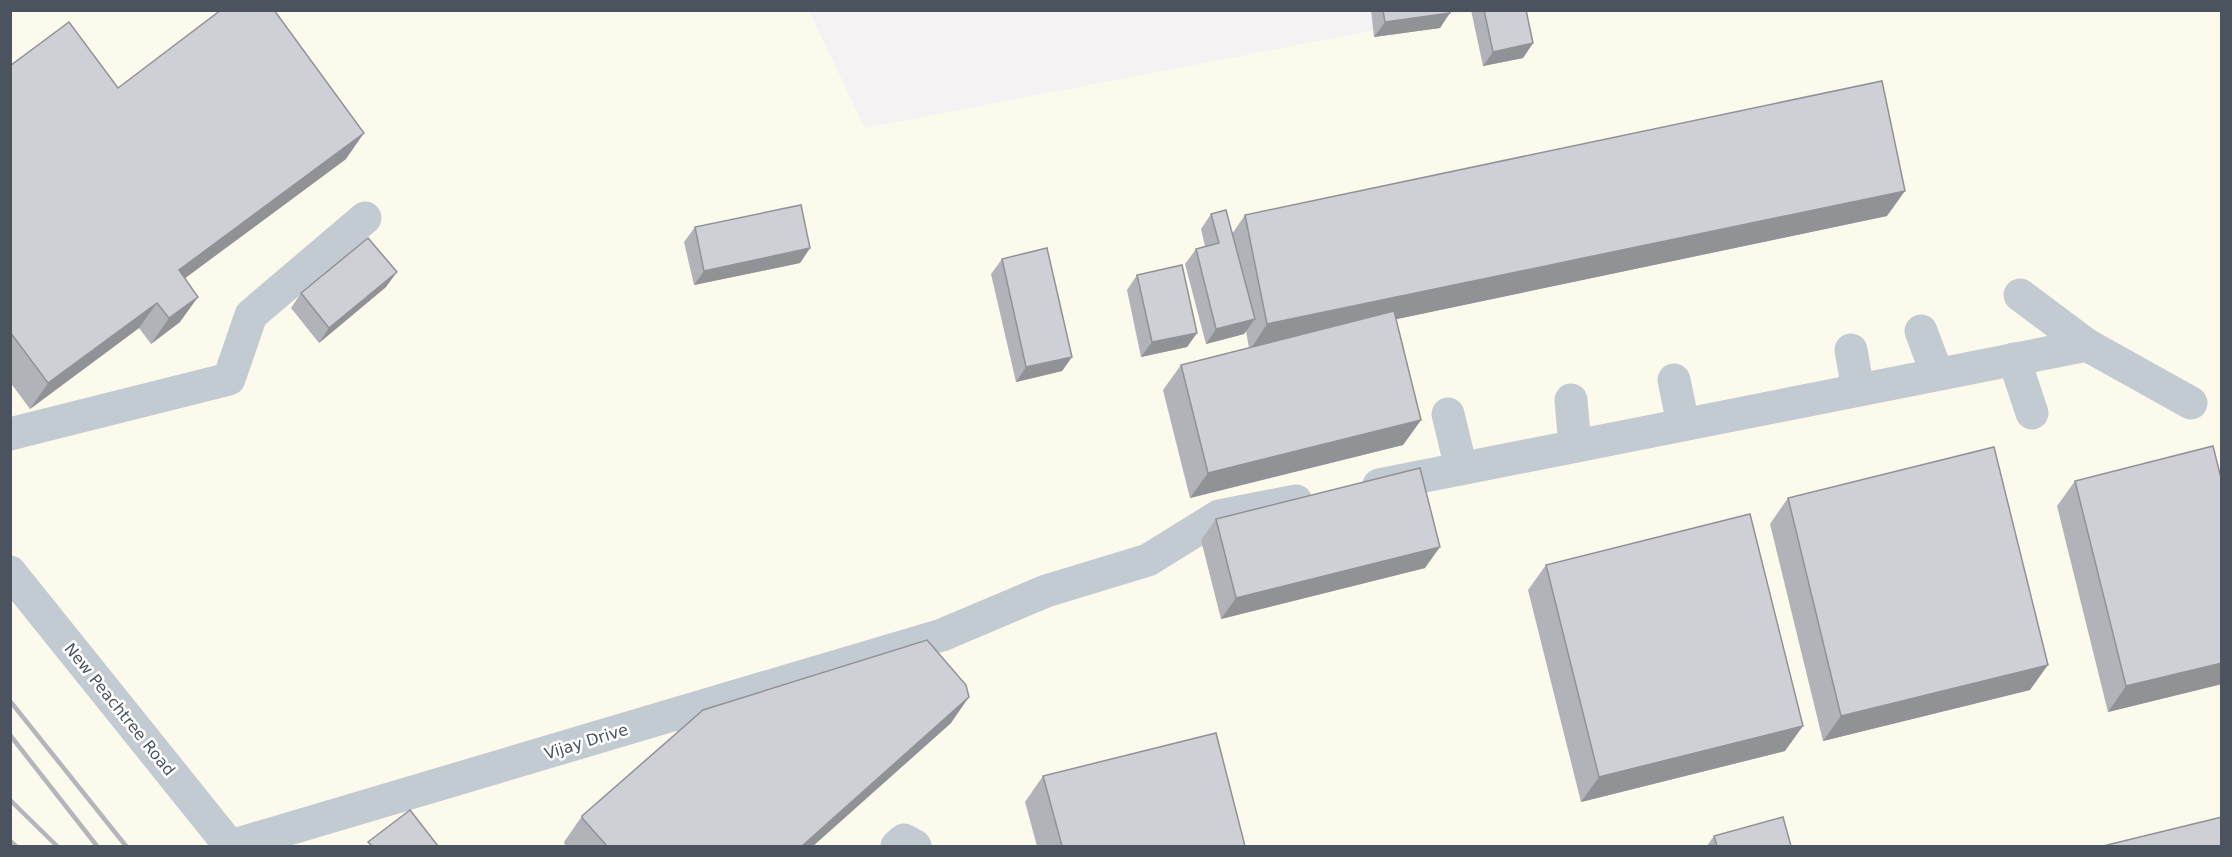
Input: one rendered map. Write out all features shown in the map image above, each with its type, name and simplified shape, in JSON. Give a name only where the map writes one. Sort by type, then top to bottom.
[{"type":"street","points":[[10,434],[229,379],[251,315],[364,218]]},
{"type":"street","points":[[2020,295],[2088,345],[2191,403]]},
{"type":"street","points":[[1922,331],[1937,374]]},
{"type":"street","name":"Vijay Drive","points":[[230,846],[942,635],[1046,591],[1148,560],[1219,516],[2088,345]]},
{"type":"street","points":[[1851,350],[1858,390]]},
{"type":"street","points":[[2014,359],[2032,413]]},
{"type":"street","points":[[1674,380],[1683,424]]},
{"type":"street","points":[[1571,400],[1575,446]]},
{"type":"street","points":[[1448,414],[1461,468]]},
{"type":"street","name":"New Peachtree Road","points":[[10,572],[230,846]]},
{"type":"street","points":[[897,846],[904,840],[915,846]]},
{"type":"shaded area","points":[[10,11],[809,11],[865,128],[1475,11],[2221,11],[2221,846],[11,846]]},
{"type":"building","points":[[221,10],[274,10],[364,133],[179,270],[198,297],[169,318],[157,303],[48,383],[10,332],[10,66],[69,22],[118,88]]},
{"type":"building","points":[[1383,10],[1450,10],[1450,13],[1385,22]]},
{"type":"building","points":[[1484,10],[1526,10],[1533,43],[1493,52]]},
{"type":"building","points":[[1882,81],[1905,191],[1267,324],[1245,215]]},
{"type":"building","points":[[801,205],[810,248],[704,271],[695,227]]},
{"type":"building","points":[[1226,210],[1255,319],[1216,329],[1196,249],[1219,243],[1211,214]]},
{"type":"building","points":[[368,238],[397,272],[329,328],[301,293]]},
{"type":"building","points":[[1047,248],[1072,357],[1026,367],[1002,259]]},
{"type":"building","points":[[1182,265],[1197,333],[1152,342],[1137,275]]},
{"type":"building","points":[[1394,311],[1421,420],[1208,473],[1181,365]]},
{"type":"building","points":[[2213,446],[2222,482],[2222,663],[2126,686],[2075,481]]},
{"type":"building","points":[[1994,447],[2048,665],[1841,716],[1788,498]]},
{"type":"building","points":[[1420,468],[1440,547],[1236,598],[1216,519]]},
{"type":"building","points":[[1750,514],[1803,726],[1599,777],[1546,565]]},
{"type":"building","points":[[927,640],[966,685],[969,697],[802,846],[607,846],[583,819],[582,816],[703,710]]},
{"type":"building","points":[[1216,733],[1245,846],[1062,846],[1043,776]]},
{"type":"building","points":[[410,810],[438,846],[372,846],[368,842]]},
{"type":"building","points":[[1783,817],[1791,846],[1717,846],[1714,836]]},
{"type":"building","points":[[2222,817],[2222,846],[2103,846]]},
{"type":"railway","points":[[10,701],[126,846]]},
{"type":"railway","points":[[10,735],[97,846]]},
{"type":"railway","points":[[10,800],[57,846]]},
{"type":"railway","points":[[10,841],[16,846]]}]
